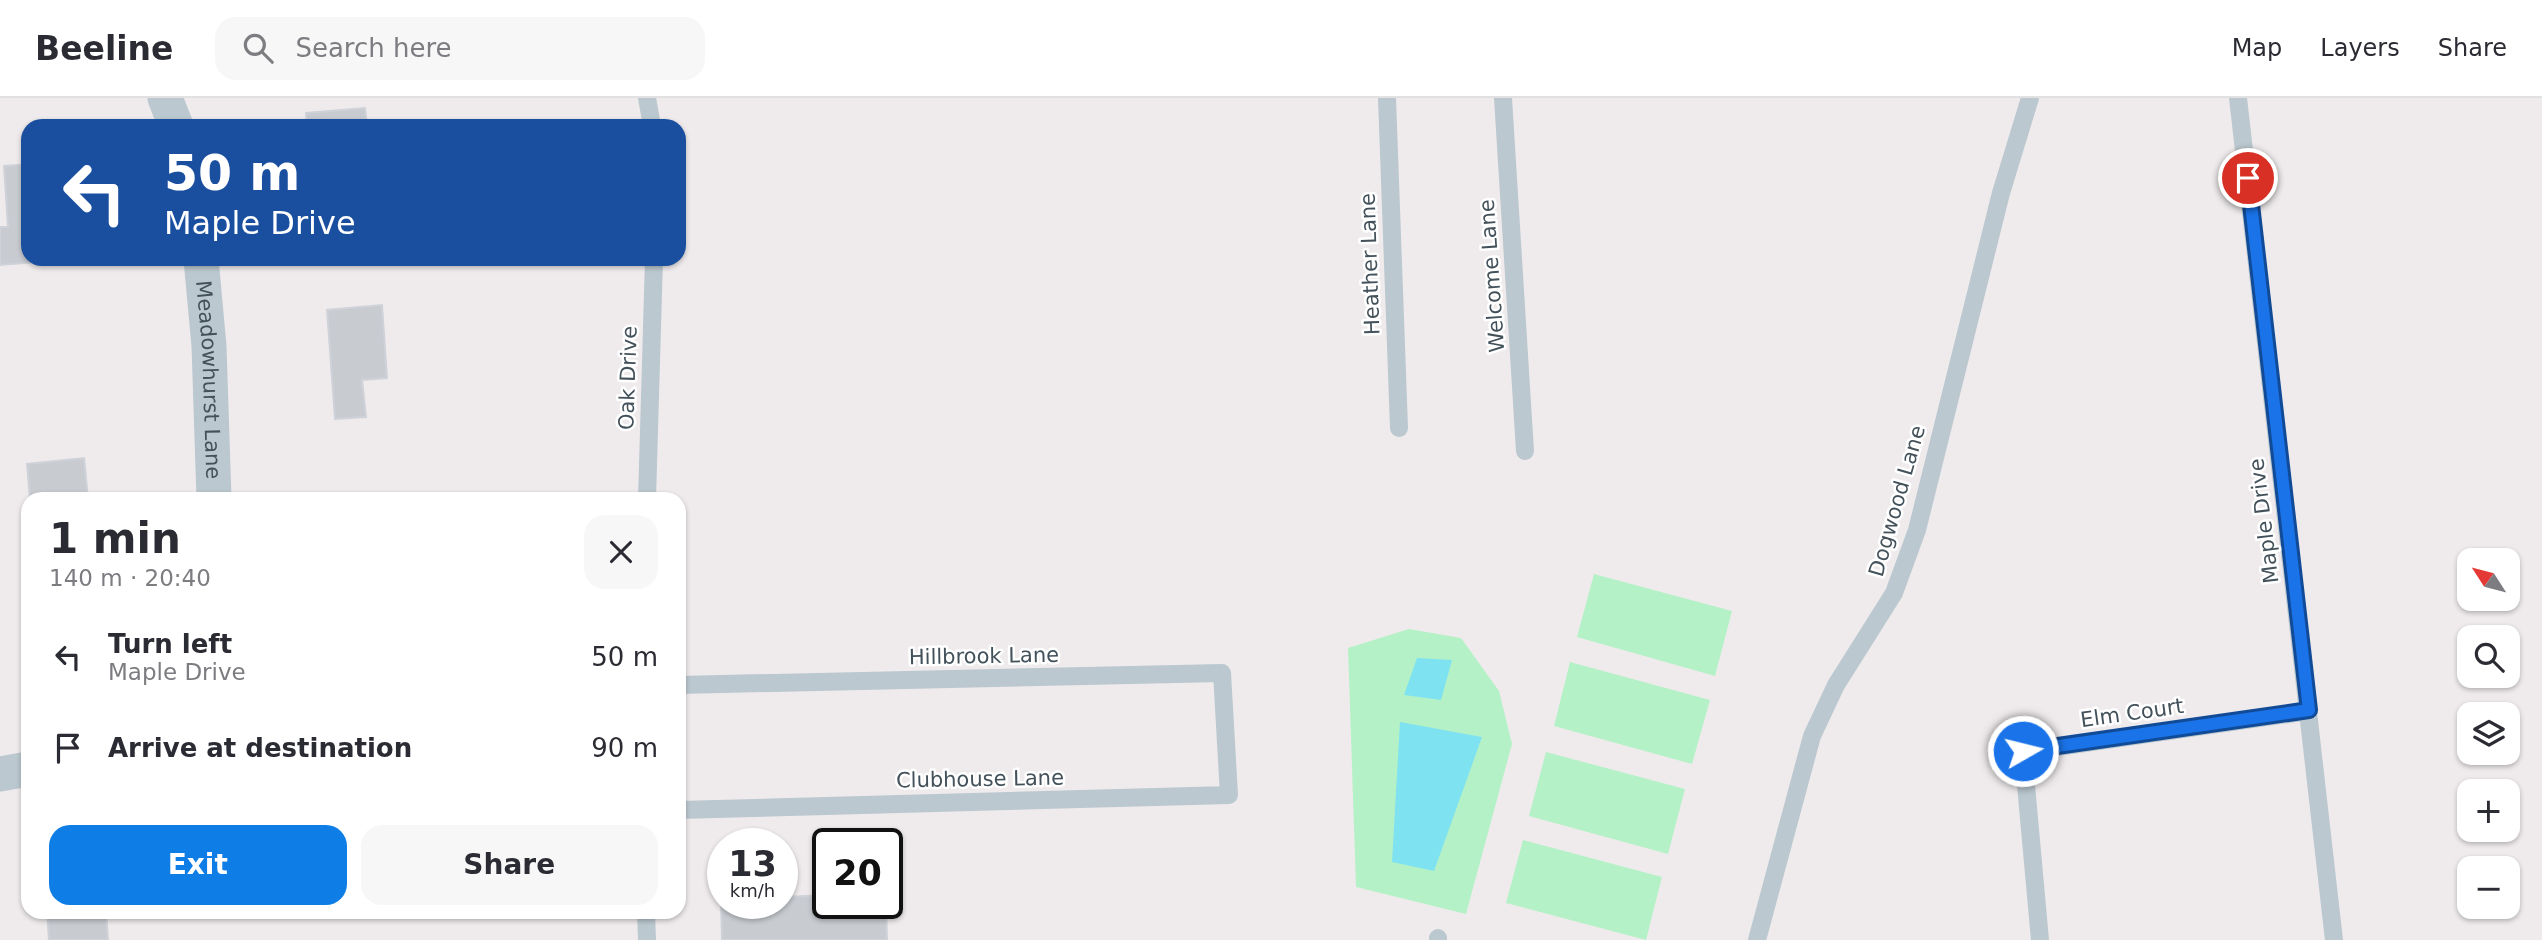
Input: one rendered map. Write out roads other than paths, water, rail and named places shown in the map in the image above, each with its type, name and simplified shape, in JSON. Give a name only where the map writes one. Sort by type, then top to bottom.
[{"type":"street","points":[[165,98],[173,119]]},
{"type":"street","name":"Meadowhurst Lane","points":[[202,266],[209,346],[214,492]]},
{"type":"street","points":[[0,774],[21,770]]},
{"type":"lane","points":[[647,98],[651,119]]},
{"type":"lane","name":"Heather Lane","points":[[1387,98],[1399,428]]},
{"type":"lane","name":"Welcome Lane","points":[[1503,98],[1525,451]]},
{"type":"lane","name":"Dogwood Lane","points":[[1757,940],[1812,736],[1836,685],[1894,593],[1917,530],[2001,193],[2030,98]]},
{"type":"lane","name":"Maple Drive","points":[[2238,98],[2334,940]]},
{"type":"lane","name":"Oak Drive","points":[[647,492],[654,266]]},
{"type":"lane","name":"Hillbrook Lane","points":[[686,685],[1222,673],[1226,741]]},
{"type":"lane","name":"Elm Court","points":[[2040,940],[2023,751],[2309,710]]},
{"type":"lane","name":"Clubhouse Lane","points":[[686,810],[1229,795],[1226,741]]},
{"type":"lane","points":[[646,919],[647,940]]},
{"type":"water","points":[[1417,658],[1452,660],[1441,700],[1404,695]]},
{"type":"water","points":[[1400,722],[1482,737],[1434,871],[1392,862]]}]
